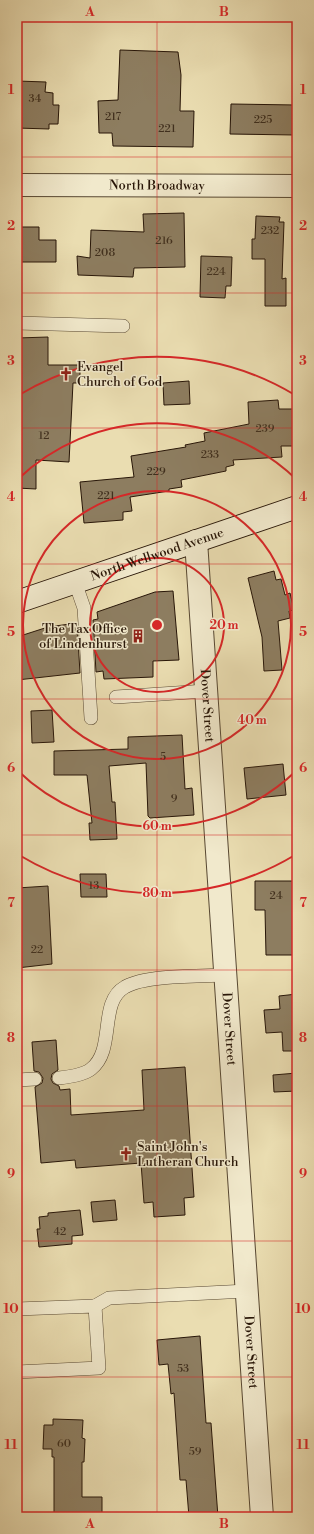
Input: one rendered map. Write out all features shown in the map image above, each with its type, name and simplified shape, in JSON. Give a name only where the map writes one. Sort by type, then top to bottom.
[{"type":"street","name":"North Broadway","points":[[17,185],[297,186]]},
{"type":"street","name":"North Wellwood Avenue","points":[[17,602],[297,507]]},
{"type":"street","name":"Dover Street","points":[[196,541],[262,1517]]},
{"type":"lane","points":[[17,323],[123,326]]},
{"type":"lane","points":[[75,582],[84,608],[91,718]]},
{"type":"lane","points":[[116,697],[206,691]]},
{"type":"lane","points":[[59,1078],[74,1076],[91,1070],[101,1056],[112,1000],[125,986],[148,980],[225,975]]},
{"type":"lane","points":[[17,1080],[35,1079]]},
{"type":"lane","points":[[17,1309],[95,1306],[109,1298],[247,1291]]},
{"type":"lane","points":[[17,1372],[98,1368],[95,1306]]},
{"type":"building","points":[[120,50],[178,52],[181,75],[180,111],[194,111],[193,147],[113,146],[112,133],[99,133],[98,101],[118,100]]},
{"type":"building","points":[[17,81],[46,82],[45,92],[53,93],[53,105],[59,105],[58,124],[49,124],[49,129],[17,128]]},
{"type":"building","points":[[231,104],[296,105],[295,135],[230,134]]},
{"type":"building","points":[[184,213],[185,267],[134,268],[133,277],[78,275],[77,256],[90,258],[91,230],[144,232],[143,214]]},
{"type":"building","points":[[256,216],[280,217],[279,222],[284,222],[282,279],[286,278],[286,306],[265,306],[265,259],[252,259],[252,239],[255,239]]},
{"type":"building","points":[[17,227],[39,227],[39,240],[56,240],[56,262],[17,262]]},
{"type":"building","points":[[201,256],[232,257],[231,286],[226,286],[225,298],[200,297]]},
{"type":"building","points":[[48,337],[48,365],[80,365],[80,383],[73,383],[69,462],[36,460],[36,489],[17,488],[17,338]]},
{"type":"building","points":[[189,381],[190,404],[164,405],[163,383]]},
{"type":"building","points":[[278,400],[279,409],[297,409],[297,446],[281,446],[282,457],[233,460],[234,465],[226,467],[226,471],[181,480],[182,487],[169,489],[169,491],[130,497],[132,511],[123,512],[123,520],[84,523],[80,482],[134,477],[131,456],[186,447],[185,445],[205,441],[204,433],[249,424],[248,402]]},
{"type":"building","points":[[274,571],[276,580],[281,579],[285,595],[290,593],[294,610],[289,611],[290,618],[278,621],[282,670],[264,671],[262,637],[248,578]]},
{"type":"building","name":"The Tax Office of Lindenhurst","points":[[173,591],[179,660],[153,661],[153,677],[104,679],[103,671],[96,672],[93,620],[98,619],[97,612],[155,592]]},
{"type":"building","points":[[77,623],[80,673],[17,680],[17,637],[48,627]]},
{"type":"building","points":[[52,710],[54,742],[32,743],[31,711]]},
{"type":"building","points":[[182,735],[185,789],[192,788],[194,815],[150,818],[148,816],[146,763],[109,766],[112,802],[115,802],[117,839],[90,840],[89,823],[92,823],[87,775],[54,775],[54,751],[128,749],[128,737]]},
{"type":"building","points":[[283,764],[286,795],[247,799],[244,768]]},
{"type":"building","points":[[80,874],[106,874],[107,897],[81,897]]},
{"type":"building","points":[[255,881],[297,881],[297,955],[266,955],[265,910],[255,910]]},
{"type":"building","points":[[48,886],[52,964],[17,968],[17,888]]},
{"type":"building","points":[[297,994],[297,1051],[283,1051],[282,1032],[266,1033],[264,1010],[280,1009],[279,996]]},
{"type":"building","points":[[56,1040],[58,1070],[52,1074],[51,1079],[53,1083],[59,1086],[60,1090],[70,1089],[71,1115],[144,1110],[142,1070],[185,1067],[194,1197],[184,1198],[185,1215],[154,1217],[153,1202],[144,1203],[141,1163],[76,1168],[75,1160],[41,1163],[35,1087],[42,1083],[43,1078],[39,1072],[34,1071],[32,1042]]},
{"type":"building","points":[[297,1073],[297,1091],[274,1092],[273,1075]]},
{"type":"building","points":[[115,1200],[117,1220],[93,1222],[91,1202]]},
{"type":"building","points":[[80,1210],[83,1235],[72,1236],[72,1244],[39,1247],[37,1229],[40,1229],[39,1217],[48,1216],[48,1213]]},
{"type":"building","points":[[200,1336],[206,1423],[211,1423],[218,1517],[189,1517],[186,1480],[180,1480],[174,1393],[171,1394],[168,1364],[159,1365],[157,1340]]},
{"type":"building","points":[[53,1419],[83,1420],[82,1438],[85,1439],[84,1462],[82,1462],[82,1497],[102,1497],[102,1517],[54,1517],[54,1457],[52,1457],[52,1449],[43,1449],[44,1425],[53,1425]]},
{"type":"place","name":"Evangel Church of God","points":[[66,374]]},
{"type":"place","name":"The Tax Office of Lindenhurst","points":[[138,636]]},
{"type":"place","name":"Saint John's Lutheran Church","points":[[126,1154]]}]
